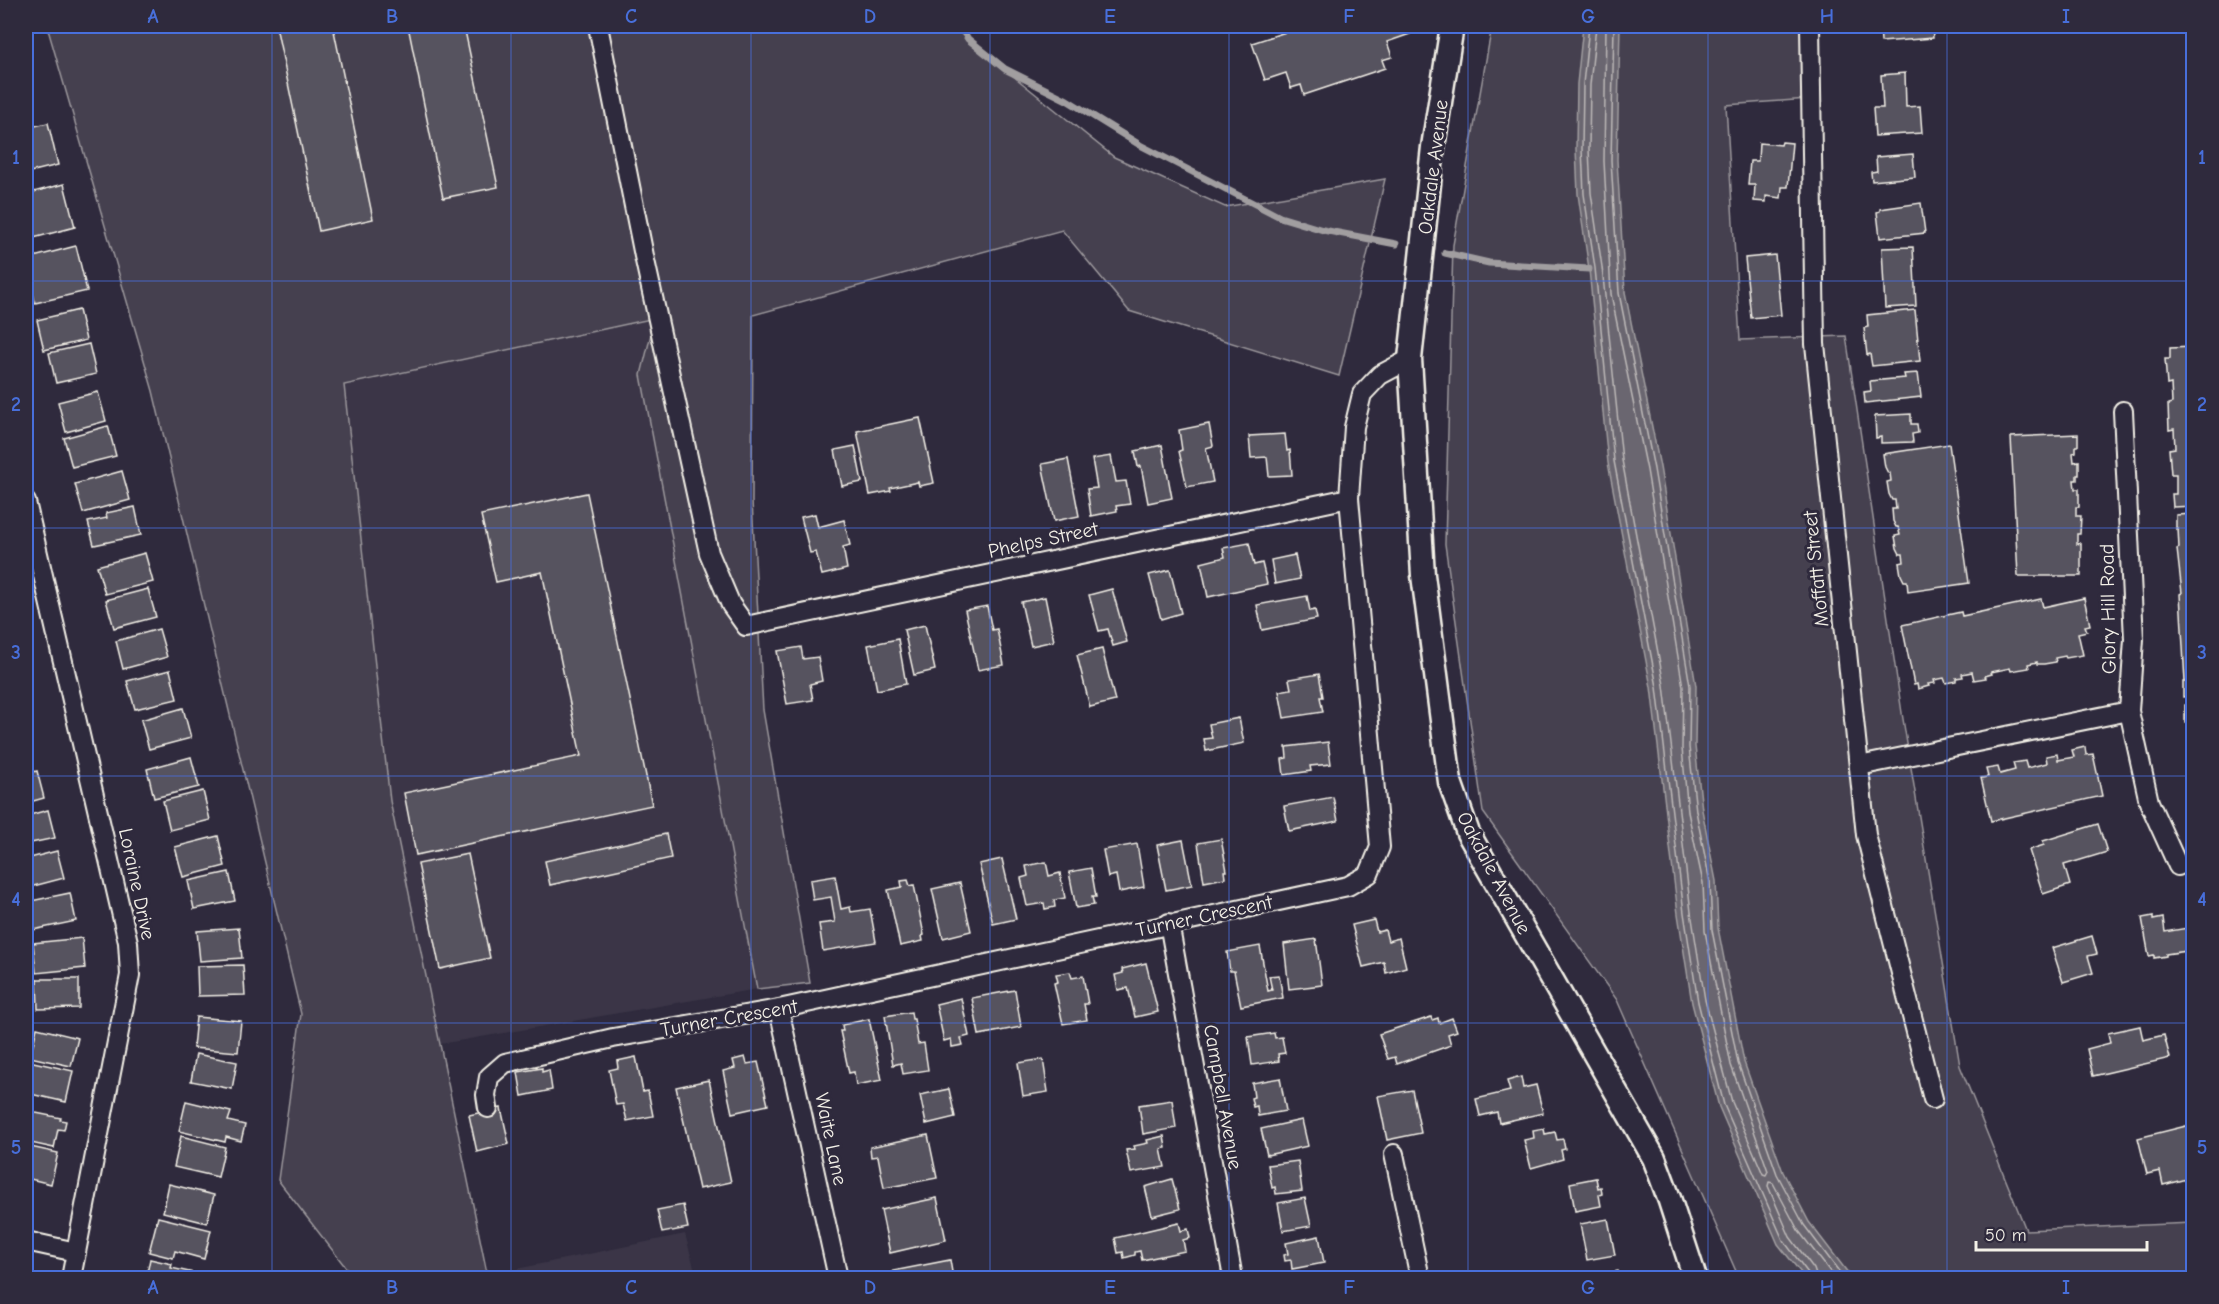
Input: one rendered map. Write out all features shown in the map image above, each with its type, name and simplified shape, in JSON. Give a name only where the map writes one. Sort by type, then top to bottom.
[{"type":"street","name":"Phelps Street","points":[[598,26],[644,256],[709,553],[731,605],[746,626],[1349,498]]},
{"type":"street","name":"Oakdale Avenue","points":[[1452,26],[1433,147],[1410,359],[1423,575],[1450,782],[1468,833],[1654,1158],[1695,1278]]},
{"type":"street","name":"Moffatt Street","points":[[1810,26],[1815,344],[1866,835],[1933,1099]]},
{"type":"street","name":"Turner Crescent","points":[[488,1108],[486,1095],[489,1077],[505,1063],[613,1038],[779,1009],[1348,886],[1369,874],[1380,847],[1349,498],[1354,428],[1362,394],[1380,375],[1410,359]]},
{"type":"street","name":"Glory Hill Road","points":[[2123,411],[2134,639],[2129,711],[2149,802],[2178,866]]},
{"type":"street","name":"Loraine Drive","points":[[26,502],[128,942],[130,975],[70,1278]]},
{"type":"street","points":[[1859,766],[2129,711]]},
{"type":"street","name":"Campbell Avenue","points":[[1169,923],[1233,1278]]},
{"type":"street","name":"Waite Lane","points":[[779,1009],[838,1278]]},
{"type":"street","points":[[1394,1154],[1420,1278]]},
{"type":"street","points":[[26,1241],[76,1252]]},
{"type":"shaded area","points":[[47,26],[951,26],[1114,157],[1225,207],[1385,179],[1339,376],[1129,311],[1062,230],[753,315],[752,501],[763,710],[810,983],[757,989],[641,375],[655,318],[344,385],[390,801],[488,1278],[354,1278],[278,1180],[301,1014],[153,391]]},
{"type":"shaded area","points":[[1492,26],[1801,26],[1808,99],[1726,105],[1740,340],[1846,336],[1902,713],[1960,1066],[2026,1230],[2193,1223],[2193,1278],[1739,1278],[1617,1000],[1483,812],[1445,544],[1453,245]]},
{"type":"shaded area","points":[[655,317],[641,375],[757,989],[440,1044],[390,801],[344,385]]},
{"type":"shaded area","points":[[685,1234],[697,1278],[488,1278],[488,1275]]},
{"type":"water","points":[[1583,26],[1620,26],[1617,160],[1625,292],[1660,467],[1696,686],[1695,746],[1702,810],[1716,881],[1718,928],[1744,1062],[1783,1172],[1809,1222],[1852,1278],[1805,1278],[1778,1244],[1719,1107],[1692,1003],[1678,914],[1651,687],[1608,463],[1589,269],[1578,194],[1577,84]]},
{"type":"building","points":[[276,26],[333,26],[373,219],[319,231]]},
{"type":"building","points":[[408,26],[464,26],[498,187],[443,198]]},
{"type":"building","points":[[1304,26],[1407,26],[1410,34],[1387,42],[1392,57],[1382,60],[1385,68],[1304,95],[1301,85],[1291,88],[1286,73],[1265,80],[1252,43]]},
{"type":"building","points":[[1880,26],[1932,26],[1933,38],[1881,42]]},
{"type":"building","points":[[1905,73],[1906,107],[1920,106],[1922,133],[1875,136],[1873,108],[1883,108],[1881,75]]},
{"type":"building","points":[[48,123],[58,165],[26,173],[26,128]]},
{"type":"building","points":[[1782,142],[1792,143],[1788,187],[1782,187],[1781,198],[1766,196],[1766,202],[1754,201],[1755,185],[1748,185],[1750,161],[1758,161],[1759,143],[1781,145]]},
{"type":"building","points":[[1913,154],[1915,177],[1872,181],[1871,172],[1877,171],[1876,157]]},
{"type":"building","points":[[64,184],[75,227],[26,240],[26,194]]},
{"type":"building","points":[[1921,203],[1925,233],[1880,238],[1877,212],[1880,209]]},
{"type":"building","points":[[76,246],[87,291],[35,303],[26,259]]},
{"type":"building","points":[[1913,247],[1916,306],[1885,308],[1882,248]]},
{"type":"building","points":[[1775,255],[1781,315],[1751,318],[1745,258]]},
{"type":"building","points":[[79,310],[86,340],[44,350],[37,320]]},
{"type":"building","points":[[1915,310],[1920,361],[1872,366],[1870,354],[1867,355],[1864,328],[1868,327],[1867,315]]},
{"type":"building","points":[[89,344],[96,374],[56,383],[49,353]]},
{"type":"building","points":[[2194,347],[2194,506],[2173,507],[2172,494],[2176,494],[2176,474],[2171,474],[2169,449],[2175,448],[2174,429],[2169,430],[2168,404],[2172,403],[2171,384],[2167,385],[2165,359],[2170,359],[2170,348]]},
{"type":"building","points":[[1918,373],[1921,397],[1865,403],[1864,392],[1871,391],[1870,381],[1905,378],[1904,374]]},
{"type":"building","points":[[98,392],[106,421],[66,432],[58,402]]},
{"type":"building","points":[[1911,414],[1911,424],[1917,424],[1918,433],[1912,434],[1913,442],[1881,443],[1881,437],[1876,438],[1875,416]]},
{"type":"building","points":[[920,418],[934,483],[919,486],[918,482],[870,495],[857,431]]},
{"type":"building","points":[[1209,424],[1213,446],[1206,448],[1213,482],[1187,487],[1179,451],[1182,450],[1179,430]]},
{"type":"building","points":[[108,426],[116,456],[72,467],[64,438]]},
{"type":"building","points":[[1285,434],[1287,451],[1290,450],[1292,475],[1269,476],[1267,457],[1251,458],[1249,436]]},
{"type":"building","points":[[2078,434],[2078,446],[2076,446],[2076,452],[2073,453],[2074,462],[2079,461],[2079,475],[2077,475],[2077,480],[2074,480],[2075,489],[2079,489],[2079,507],[2076,507],[2076,516],[2081,516],[2077,544],[2081,543],[2081,576],[2018,576],[2011,437]]},
{"type":"building","points":[[1949,444],[1969,583],[1908,592],[1907,581],[1904,581],[1901,575],[1899,563],[1904,562],[1903,554],[1900,554],[1897,548],[1895,536],[1900,535],[1893,521],[1892,509],[1896,509],[1895,500],[1892,500],[1889,494],[1887,482],[1891,481],[1890,473],[1885,467],[1883,454]]},
{"type":"building","points":[[1162,445],[1172,498],[1148,503],[1141,466],[1138,467],[1135,451]]},
{"type":"building","points":[[855,446],[862,482],[842,486],[835,450]]},
{"type":"building","points":[[1111,456],[1116,482],[1126,481],[1130,504],[1116,506],[1117,511],[1091,516],[1087,489],[1097,488],[1092,459]]},
{"type":"building","points":[[1068,459],[1079,516],[1054,521],[1042,464]]},
{"type":"building","points":[[122,471],[130,500],[83,513],[75,484]]},
{"type":"building","points":[[587,493],[652,805],[416,855],[404,793],[581,756],[542,572],[496,582],[481,515]]},
{"type":"building","points":[[135,507],[141,535],[94,545],[88,522],[107,518],[106,513]]},
{"type":"building","points":[[815,514],[818,527],[844,520],[850,545],[843,547],[847,569],[822,575],[816,552],[810,553],[801,517]]},
{"type":"building","points":[[2194,514],[2194,696],[2183,697],[2183,682],[2185,682],[2180,594],[2182,593],[2176,515]]},
{"type":"building","points":[[1249,543],[1254,565],[1262,563],[1267,584],[1208,597],[1201,563],[1225,557],[1223,548]]},
{"type":"building","points":[[145,553],[153,582],[105,594],[97,566]]},
{"type":"building","points":[[1295,555],[1300,579],[1275,584],[1271,560]]},
{"type":"building","points":[[1170,570],[1181,613],[1161,619],[1149,575]]},
{"type":"building","points":[[148,589],[156,617],[114,628],[106,600]]},
{"type":"building","points":[[1112,589],[1127,642],[1113,646],[1108,629],[1099,631],[1089,595]]},
{"type":"building","points":[[1307,596],[1310,611],[1315,610],[1317,619],[1262,630],[1257,605]]},
{"type":"building","points":[[1045,597],[1054,641],[1031,646],[1021,602]]},
{"type":"building","points":[[2084,598],[2090,625],[2085,626],[2087,631],[2078,633],[2083,655],[2055,658],[2056,662],[2044,664],[2037,664],[2037,662],[2028,664],[2029,668],[2011,671],[2010,668],[1991,672],[1992,674],[1985,676],[1986,678],[1974,680],[1972,672],[1962,674],[1963,677],[1956,678],[1956,681],[1946,683],[1944,678],[1934,680],[1935,683],[1918,689],[1917,684],[1914,685],[1902,625],[1961,612],[1962,616],[2041,599],[2043,607]]},
{"type":"building","points":[[987,606],[992,630],[997,629],[1004,665],[978,670],[965,610]]},
{"type":"building","points":[[925,625],[935,670],[914,675],[904,630]]},
{"type":"building","points":[[159,629],[167,657],[123,669],[116,641]]},
{"type":"building","points":[[898,639],[906,684],[877,690],[868,645]]},
{"type":"building","points":[[801,647],[803,659],[818,657],[822,681],[810,684],[813,700],[787,704],[777,651]]},
{"type":"building","points":[[1102,649],[1115,701],[1090,707],[1077,655]]},
{"type":"building","points":[[170,670],[177,699],[135,709],[127,681]]},
{"type":"building","points":[[1319,674],[1323,712],[1284,718],[1279,691],[1291,689],[1289,679]]},
{"type":"building","points":[[2185,705],[2194,705],[2194,775],[2193,764],[2189,764],[2188,722],[2185,722]]},
{"type":"building","points":[[183,708],[191,738],[149,749],[141,720]]},
{"type":"building","points":[[1239,718],[1244,743],[1206,751],[1204,739],[1212,738],[1209,724]]},
{"type":"building","points":[[1328,742],[1331,764],[1310,766],[1311,771],[1284,775],[1282,759],[1287,758],[1286,747]]},
{"type":"building","points":[[2085,747],[2086,755],[2093,754],[2102,796],[1991,821],[1981,778],[1988,777],[1986,769],[1998,767],[2000,774],[2015,770],[2013,763],[2025,761],[2027,768],[2047,763],[2046,756],[2057,754],[2058,760],[2074,757],[2072,750]]},
{"type":"building","points":[[191,757],[199,787],[154,798],[147,769]]},
{"type":"building","points":[[37,771],[44,798],[26,803],[26,774]]},
{"type":"building","points":[[203,791],[210,820],[170,830],[163,801]]},
{"type":"building","points":[[1333,797],[1338,821],[1289,831],[1284,806]]},
{"type":"building","points":[[48,810],[55,838],[26,844],[26,816]]},
{"type":"building","points":[[2098,824],[2107,852],[2064,865],[2070,885],[2043,894],[2029,850],[2044,845],[2043,841]]},
{"type":"building","points":[[666,834],[671,858],[550,885],[545,861]]},
{"type":"building","points":[[218,836],[225,866],[183,877],[175,847]]},
{"type":"building","points":[[1221,839],[1227,871],[1224,871],[1225,878],[1204,882],[1198,843]]},
{"type":"building","points":[[1183,840],[1192,885],[1166,890],[1157,845]]},
{"type":"building","points":[[1137,844],[1144,887],[1119,892],[1116,875],[1108,877],[1103,850]]},
{"type":"building","points":[[57,851],[64,878],[26,888],[26,859]]},
{"type":"building","points":[[468,854],[490,958],[440,969],[418,864]]},
{"type":"building","points":[[1002,859],[1016,919],[993,924],[979,864]]},
{"type":"building","points":[[1046,862],[1049,876],[1060,873],[1065,898],[1054,900],[1055,907],[1045,909],[1044,903],[1027,906],[1021,878],[1028,876],[1026,866]]},
{"type":"building","points":[[1091,868],[1096,897],[1092,897],[1094,905],[1076,908],[1069,872]]},
{"type":"building","points":[[229,872],[235,901],[194,909],[188,881]]},
{"type":"building","points":[[835,876],[841,909],[850,907],[851,912],[870,909],[876,942],[823,951],[819,924],[835,922],[831,897],[813,900],[810,880]]},
{"type":"building","points":[[908,880],[910,886],[914,885],[924,935],[922,936],[923,941],[900,946],[888,890],[902,887],[901,881]]},
{"type":"building","points":[[960,883],[971,931],[943,938],[932,889]]},
{"type":"building","points":[[70,893],[76,921],[28,931],[26,902]]},
{"type":"building","points":[[2153,916],[2153,920],[2163,918],[2165,932],[2188,928],[2186,917],[2194,916],[2194,950],[2154,958],[2154,955],[2149,956],[2142,918]]},
{"type":"building","points":[[1374,920],[1377,932],[1385,930],[1388,941],[1399,938],[1406,967],[1386,973],[1384,962],[1363,967],[1352,925]]},
{"type":"building","points":[[239,928],[242,958],[200,961],[197,931]]},
{"type":"building","points":[[2092,936],[2097,954],[2088,956],[2093,973],[2063,982],[2052,948]]},
{"type":"building","points":[[82,938],[85,968],[36,973],[33,943]]},
{"type":"building","points":[[1316,939],[1322,985],[1289,989],[1284,944]]},
{"type":"building","points":[[1260,946],[1268,991],[1272,990],[1269,976],[1279,975],[1283,998],[1241,1006],[1234,971],[1230,971],[1227,952]]},
{"type":"building","points":[[1146,963],[1158,1012],[1135,1017],[1128,988],[1118,990],[1115,975],[1123,973],[1122,969]]},
{"type":"building","points":[[243,965],[245,995],[198,996],[197,966]]},
{"type":"building","points":[[1070,972],[1072,978],[1083,976],[1088,1004],[1084,1004],[1087,1020],[1063,1024],[1054,983],[1058,982],[1056,974]]},
{"type":"building","points":[[37,979],[79,979],[79,1008],[38,1009]]},
{"type":"building","points":[[1015,990],[1021,1027],[979,1035],[972,998]]},
{"type":"building","points":[[961,998],[969,1036],[961,1038],[963,1045],[952,1047],[951,1039],[944,1041],[936,1004]]},
{"type":"building","points":[[911,1012],[918,1044],[924,1043],[928,1070],[903,1074],[901,1063],[893,1065],[885,1016]]},
{"type":"building","points":[[196,1017],[241,1021],[238,1052],[193,1048]]},
{"type":"building","points":[[1431,1017],[1432,1020],[1438,1018],[1439,1023],[1452,1018],[1457,1031],[1448,1034],[1451,1045],[1397,1064],[1395,1057],[1388,1059],[1379,1034]]},
{"type":"building","points":[[869,1019],[882,1080],[856,1085],[854,1072],[849,1073],[840,1031],[843,1031],[842,1025]]},
{"type":"building","points":[[2140,1026],[2143,1040],[2164,1035],[2170,1058],[2093,1076],[2087,1049],[2110,1043],[2108,1033]]},
{"type":"building","points":[[37,1028],[78,1038],[71,1066],[30,1057]]},
{"type":"building","points":[[1274,1033],[1275,1038],[1282,1037],[1285,1053],[1278,1054],[1279,1061],[1252,1065],[1248,1037]]},
{"type":"building","points":[[196,1054],[237,1062],[232,1089],[191,1081]]},
{"type":"building","points":[[636,1057],[643,1092],[648,1091],[653,1116],[627,1121],[623,1104],[616,1105],[609,1070],[618,1068],[617,1061]]},
{"type":"building","points":[[745,1057],[747,1064],[758,1062],[768,1105],[732,1113],[723,1071],[735,1068],[733,1060]]},
{"type":"building","points":[[1043,1059],[1048,1092],[1023,1096],[1018,1063]]},
{"type":"building","points":[[29,1061],[73,1071],[66,1102],[26,1093]]},
{"type":"building","points":[[542,1068],[542,1072],[549,1070],[552,1090],[522,1096],[518,1072]]},
{"type":"building","points":[[1521,1077],[1523,1088],[1536,1085],[1543,1113],[1499,1123],[1497,1112],[1480,1116],[1476,1099],[1510,1091],[1507,1081]]},
{"type":"building","points":[[1280,1078],[1286,1111],[1258,1116],[1257,1106],[1253,1107],[1251,1098],[1254,1097],[1252,1083]]},
{"type":"building","points":[[709,1080],[731,1182],[699,1189],[676,1087]]},
{"type":"building","points":[[949,1089],[955,1117],[926,1124],[920,1095]]},
{"type":"building","points":[[1412,1090],[1421,1133],[1387,1140],[1378,1096]]},
{"type":"building","points":[[1172,1100],[1176,1128],[1143,1134],[1139,1105]]},
{"type":"building","points":[[186,1101],[231,1112],[228,1121],[245,1125],[241,1141],[226,1137],[225,1142],[179,1131]]},
{"type":"building","points":[[501,1108],[509,1144],[477,1152],[469,1115]]},
{"type":"building","points":[[26,1111],[66,1121],[64,1130],[58,1129],[54,1148],[26,1142]]},
{"type":"building","points":[[1302,1120],[1308,1146],[1267,1155],[1261,1129]]},
{"type":"building","points":[[2194,1124],[2194,1177],[2163,1185],[2160,1171],[2147,1174],[2138,1138]]},
{"type":"building","points":[[1544,1129],[1545,1134],[1555,1132],[1557,1140],[1563,1139],[1565,1149],[1561,1150],[1563,1159],[1531,1168],[1524,1140],[1534,1138],[1533,1131]]},
{"type":"building","points":[[928,1135],[937,1178],[884,1188],[878,1156],[871,1157],[870,1147]]},
{"type":"building","points":[[181,1136],[225,1147],[218,1177],[174,1167]]},
{"type":"building","points":[[1164,1136],[1166,1148],[1161,1149],[1165,1167],[1131,1173],[1126,1150],[1135,1149],[1134,1146],[1148,1143],[1147,1140]]},
{"type":"building","points":[[26,1146],[58,1153],[51,1184],[26,1178]]},
{"type":"building","points":[[1298,1161],[1302,1191],[1276,1194],[1275,1187],[1272,1188],[1268,1165]]},
{"type":"building","points":[[1596,1178],[1598,1188],[1601,1187],[1602,1194],[1599,1195],[1601,1206],[1575,1211],[1570,1183]]},
{"type":"building","points":[[1172,1179],[1180,1209],[1152,1216],[1145,1187]]},
{"type":"building","points":[[169,1184],[214,1195],[207,1223],[163,1212]]},
{"type":"building","points":[[937,1198],[946,1240],[890,1253],[881,1210]]},
{"type":"building","points":[[1305,1198],[1311,1226],[1283,1231],[1278,1203]]},
{"type":"building","points":[[683,1205],[688,1228],[662,1233],[657,1210]]},
{"type":"building","points":[[158,1217],[211,1230],[204,1259],[175,1251],[173,1258],[149,1252]]},
{"type":"building","points":[[1608,1219],[1615,1255],[1587,1260],[1580,1224]]},
{"type":"building","points":[[1179,1223],[1181,1231],[1188,1229],[1190,1238],[1183,1240],[1185,1251],[1142,1260],[1140,1251],[1124,1258],[1123,1252],[1118,1253],[1115,1238]]},
{"type":"building","points":[[1319,1236],[1324,1263],[1292,1269],[1291,1260],[1285,1261],[1284,1255],[1288,1254],[1286,1243]]},
{"type":"building","points":[[150,1259],[172,1264],[171,1268],[203,1275],[202,1278],[146,1278]]},
{"type":"building","points":[[950,1260],[953,1278],[895,1278],[893,1271]]},
{"type":"building","points":[[1197,1271],[1199,1278],[1157,1278]]},
{"type":"building","points":[[1618,1271],[1619,1275],[1628,1273],[1629,1278],[1603,1278],[1602,1274]]},
{"type":"building","points":[[1352,1273],[1353,1278],[1325,1278]]},
{"type":"waterway","points":[[960,26],[968,39],[1005,69],[1067,100],[1140,145],[1280,217],[1323,230],[1396,244]]},
{"type":"waterway","points":[[1445,253],[1489,263],[1589,269]]}]
